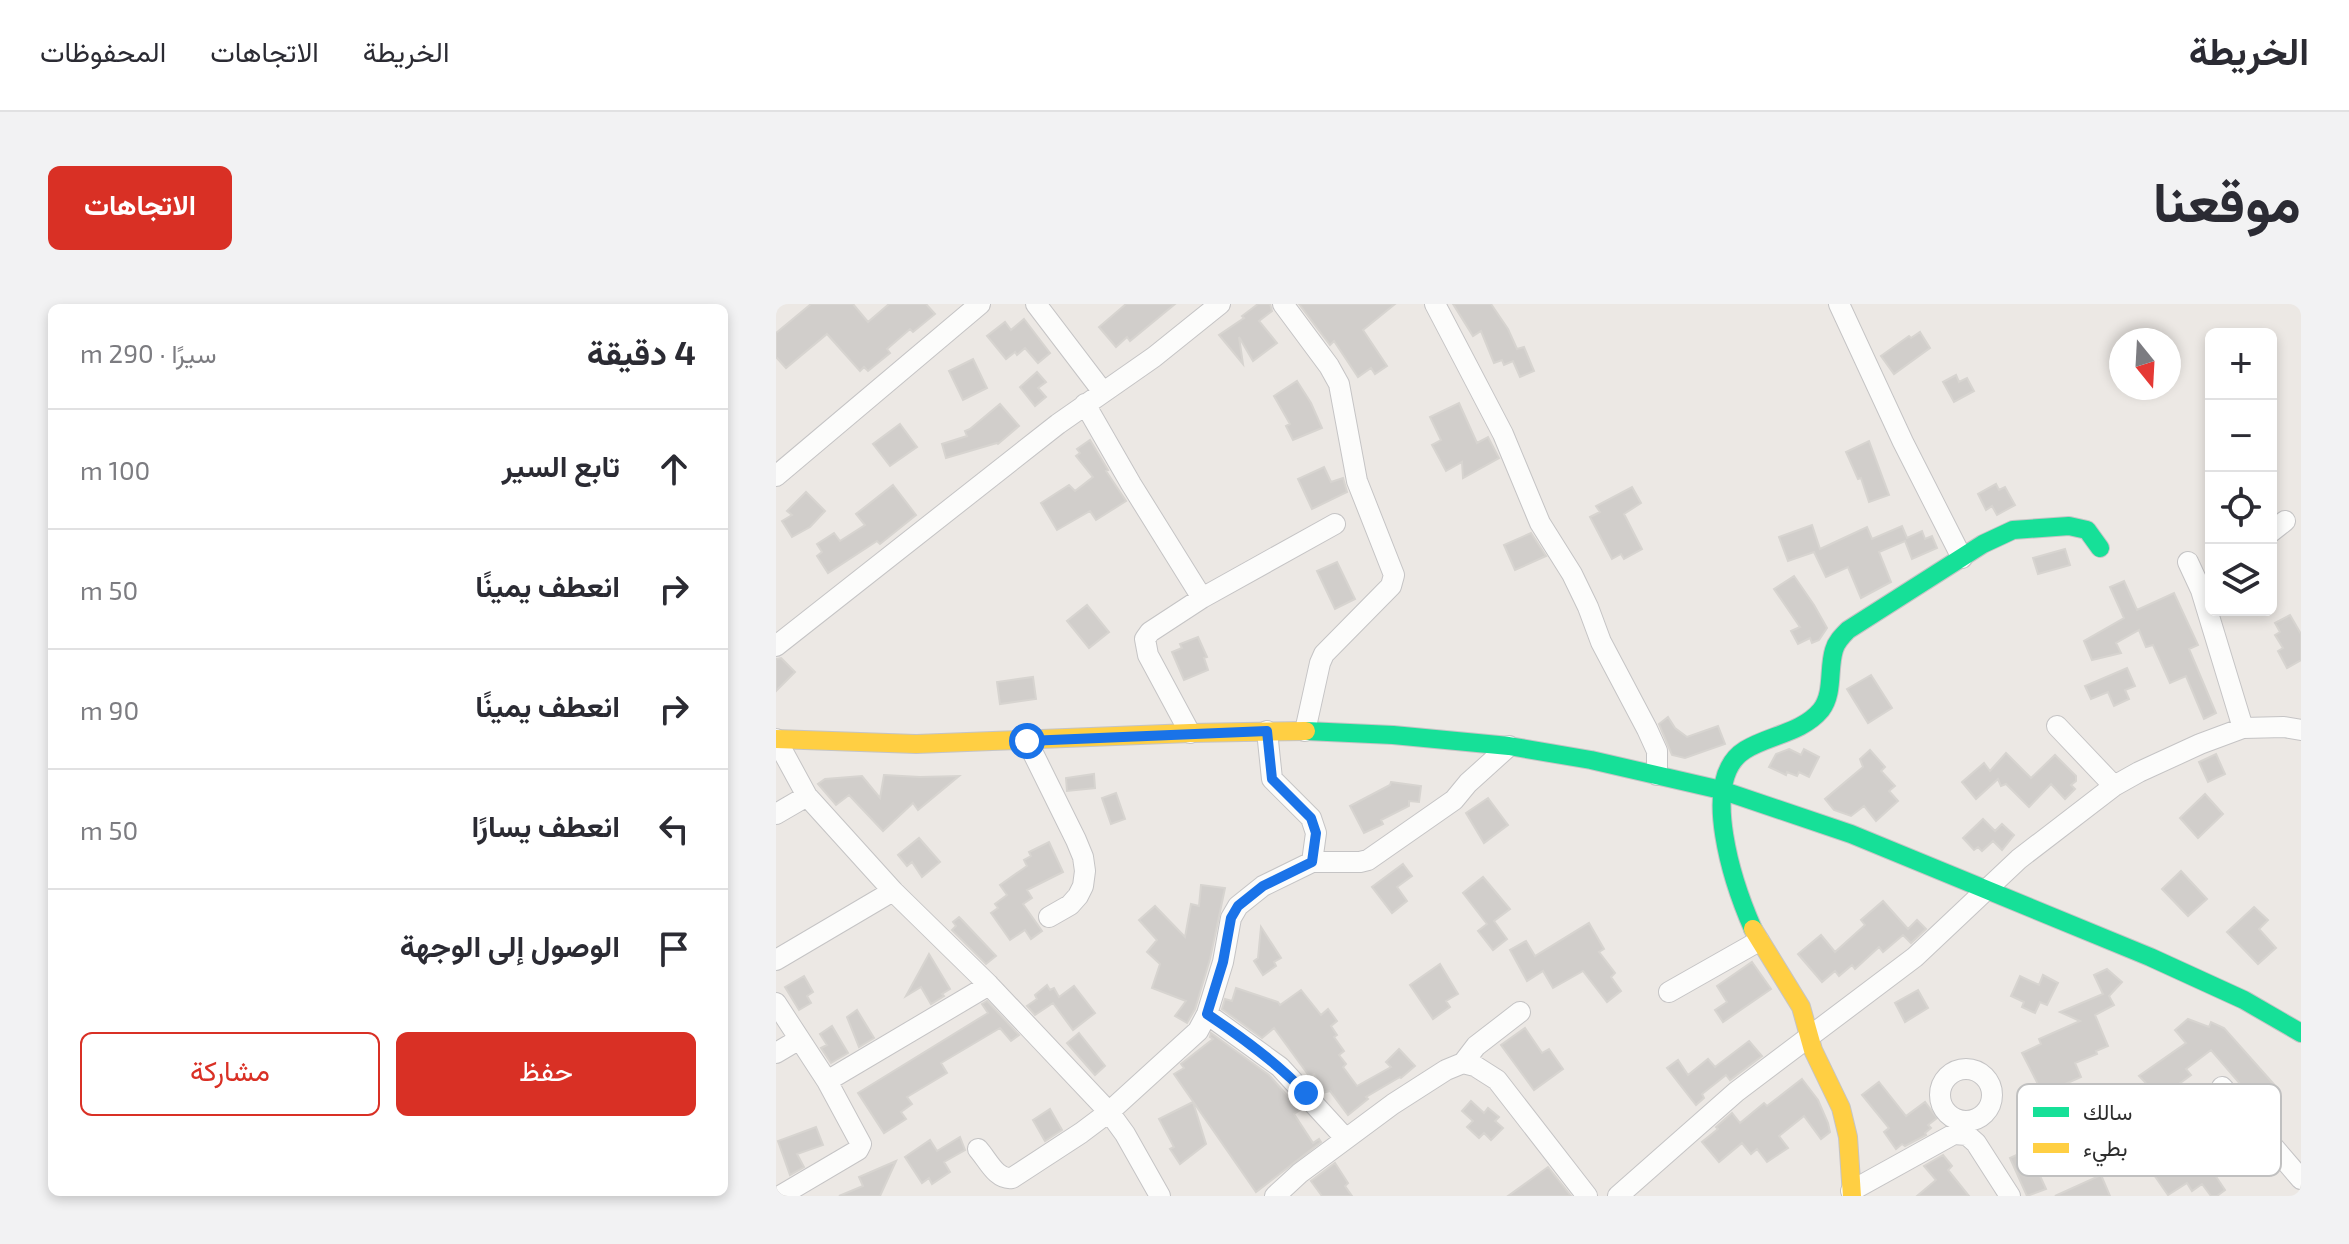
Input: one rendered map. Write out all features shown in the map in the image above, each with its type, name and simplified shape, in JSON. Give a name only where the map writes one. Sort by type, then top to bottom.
[{"type":"main road","points":[[1851,1194],[1851,1150],[1843,1117],[1809,1039],[1805,1014],[1759,941],[1743,902],[1726,845],[1721,790],[1726,770],[1735,757],[1792,730],[1820,710],[1828,697],[1834,646],[1848,630],[2004,533],[2048,527],[2083,527],[2093,535],[2100,548]]},
{"type":"main road","points":[[776,739],[916,744],[1305,731],[1393,735],[1509,746],[1721,790],[1851,834],[1987,888],[2244,1000],[2301,1020]]},
{"type":"main road","points":[[2244,1000],[2301,1033]]},
{"type":"street","points":[[776,476],[980,304]]},
{"type":"street","points":[[1036,304],[1103,392]]},
{"type":"street","points":[[776,646],[1085,404],[1154,357],[1220,304]]},
{"type":"street","points":[[1283,304],[1339,384],[1357,481],[1394,575],[1391,586],[1324,654],[1305,731]]},
{"type":"street","points":[[1435,304],[1503,434],[1540,523],[1572,574],[1601,642],[1647,729],[1657,751],[1657,775]]},
{"type":"street","points":[[1839,304],[1903,442],[1962,558]]},
{"type":"street","points":[[1085,404],[1202,598]]},
{"type":"street","points":[[1190,733],[1148,655],[1145,639],[1150,632],[1202,598],[1335,524]]},
{"type":"street","points":[[2188,562],[2205,585]]},
{"type":"street","points":[[2214,616],[2243,728]]},
{"type":"street","points":[[2057,726],[2114,786]]},
{"type":"street","points":[[1618,1196],[1736,1092],[1915,957],[2019,859],[2114,786],[2200,744],[2243,728],[2284,727],[2301,730]]},
{"type":"street","points":[[1267,731],[1272,779],[1311,818],[1316,833],[1312,862]]},
{"type":"street","points":[[776,739],[807,796],[893,891],[989,985],[1109,1112],[1160,1196]]},
{"type":"street","points":[[1027,741],[1076,840],[1085,871],[1078,896],[1070,905],[1049,917]]},
{"type":"street","points":[[978,1149],[999,1176],[1012,1178],[1109,1112],[1203,1024],[1223,962],[1231,918],[1238,906],[1263,886],[1312,862],[1368,860],[1454,800],[1509,746]]},
{"type":"street","points":[[776,814],[807,796]]},
{"type":"street","points":[[776,960],[893,891]]},
{"type":"street","points":[[1669,992],[1759,941]]},
{"type":"street","points":[[827,1081],[989,985]]},
{"type":"street","points":[[776,1003],[861,1139],[860,1146],[780,1196]]},
{"type":"street","points":[[1275,1196],[1300,1173],[1393,1104],[1446,1070],[1463,1063],[1476,1046],[1520,1012]]},
{"type":"street","points":[[1207,1014],[1280,1067],[1346,1139]]},
{"type":"street","points":[[776,1053],[798,1040]]},
{"type":"street","points":[[1463,1063],[1475,1066],[1497,1080],[1587,1196]]},
{"type":"street","points":[[1851,1194],[1967,1128],[2010,1196]]},
{"type":"street","points":[[2281,1156],[2301,1179]]},
{"type":"building","points":[[811,304],[853,304],[868,322],[889,304],[926,304],[935,314],[913,332],[910,329],[887,349],[890,353],[868,371],[864,367],[860,371],[827,334],[786,368],[776,357],[776,333]]},
{"type":"building","points":[[1126,304],[1175,304],[1130,341],[1127,337],[1116,347],[1099,327]]},
{"type":"building","points":[[1258,304],[1270,304],[1272,311],[1259,321],[1277,343],[1253,361],[1239,337],[1243,364],[1219,335]]},
{"type":"building","points":[[1299,304],[1395,304],[1363,330],[1387,366],[1375,374],[1371,368],[1358,377],[1334,341],[1330,345]]},
{"type":"building","points":[[1453,304],[1491,304],[1517,349],[1524,347],[1534,371],[1520,377],[1513,361],[1504,365],[1502,360],[1494,363],[1481,331],[1473,336]]},
{"type":"building","points":[[1024,319],[1050,353],[1038,363],[1025,348],[1006,359],[987,336],[1005,322],[1011,330]]},
{"type":"building","points":[[1920,332],[1930,348],[1894,374],[1881,356]]},
{"type":"building","points":[[973,359],[987,388],[963,400],[949,371]]},
{"type":"building","points":[[1037,372],[1046,382],[1038,388],[1046,397],[1035,406],[1020,387]]},
{"type":"building","points":[[1956,375],[1959,382],[1967,378],[1974,391],[1954,402],[1943,382]]},
{"type":"building","points":[[1297,381],[1322,428],[1293,440],[1286,426],[1290,424],[1274,396]]},
{"type":"building","points":[[1459,403],[1477,443],[1488,437],[1499,458],[1463,478],[1462,462],[1446,471],[1432,445],[1441,440],[1430,417]]},
{"type":"building","points":[[1000,404],[1019,426],[998,444],[946,458],[942,444],[967,436],[965,431]]},
{"type":"building","points":[[900,424],[917,447],[890,466],[873,444]]},
{"type":"building","points":[[1090,440],[1126,501],[1096,520],[1090,511],[1057,530],[1041,503],[1069,485],[1075,491],[1093,477],[1076,456],[1080,453],[1077,449]]},
{"type":"building","points":[[1869,441],[1889,495],[1869,502],[1861,478],[1858,479],[1846,452]]},
{"type":"building","points":[[1324,467],[1331,482],[1343,478],[1347,492],[1312,509],[1298,479]]},
{"type":"building","points":[[1996,484],[1999,490],[2005,487],[2015,505],[1997,515],[1992,506],[1986,510],[1978,494]]},
{"type":"building","points":[[893,485],[916,515],[880,544],[877,541],[828,573],[817,556],[822,552],[817,544],[834,533],[840,541],[865,525],[856,514]]},
{"type":"building","points":[[1632,487],[1641,503],[1624,514],[1642,549],[1624,559],[1621,554],[1612,559],[1590,517],[1600,512],[1596,506]]},
{"type":"building","points":[[806,492],[825,511],[810,527],[792,537],[782,521],[792,515],[787,511]]},
{"type":"building","points":[[1812,525],[1820,549],[1867,527],[1872,539],[1902,526],[1907,538],[1922,531],[1925,539],[1932,536],[1937,548],[1912,559],[1905,541],[1879,552],[1891,582],[1861,598],[1848,567],[1826,577],[1814,552],[1788,561],[1779,537]]},
{"type":"building","points":[[1531,533],[1546,556],[1515,570],[1504,545]]},
{"type":"building","points":[[2065,549],[2070,565],[2038,574],[2033,558]]},
{"type":"building","points":[[1337,562],[1355,599],[1335,609],[1317,571]]},
{"type":"building","points":[[1794,576],[1827,628],[1819,640],[1812,643],[1810,638],[1798,644],[1791,631],[1800,627],[1774,589]]},
{"type":"building","points":[[2124,581],[2137,610],[2174,593],[2198,645],[2189,649],[2216,713],[2204,719],[2186,676],[2170,683],[2153,645],[2146,647],[2139,630],[2116,643],[2121,653],[2092,660],[2084,641],[2124,618],[2110,587]]},
{"type":"building","points":[[1087,605],[1109,632],[1089,648],[1067,621]]},
{"type":"building","points":[[2290,615],[2301,634],[2301,660],[2287,668],[2278,651],[2283,648],[2275,635],[2280,632],[2275,623]]},
{"type":"building","points":[[1198,637],[1207,657],[1204,658],[1208,670],[1184,680],[1172,652],[1182,648],[1180,644]]},
{"type":"building","points":[[781,658],[795,672],[776,691],[776,659]]},
{"type":"building","points":[[2127,668],[2135,686],[2125,690],[2129,699],[2114,706],[2108,692],[2091,699],[2085,686]]},
{"type":"building","points":[[1871,675],[1892,708],[1868,723],[1847,689]]},
{"type":"building","points":[[1033,677],[1036,699],[1000,704],[997,682]]},
{"type":"building","points":[[1668,717],[1675,728],[1687,737],[1718,726],[1725,744],[1685,758],[1672,755],[1659,724]]},
{"type":"building","points":[[1789,749],[1801,755],[1804,749],[1819,757],[1809,777],[1799,772],[1797,776],[1787,772],[1786,775],[1769,767],[1776,754]]},
{"type":"building","points":[[1870,750],[1885,767],[1881,771],[1895,786],[1889,791],[1898,801],[1876,821],[1864,806],[1851,816],[1834,810],[1825,799],[1863,767],[1860,759]]},
{"type":"building","points":[[2006,753],[2031,778],[2055,755],[2076,776],[2076,781],[2071,785],[2075,789],[2065,799],[2051,784],[2029,807],[2006,784],[2001,786],[1998,779],[1976,799],[1962,782],[1984,763],[1990,771]]},
{"type":"building","points":[[2216,754],[2225,774],[2208,782],[2199,762]]},
{"type":"building","points":[[1094,774],[1095,788],[1067,791],[1066,778]]},
{"type":"building","points":[[884,775],[959,776],[918,810],[913,803],[883,831],[849,795],[836,805],[818,784],[825,779],[862,776],[880,798]]},
{"type":"building","points":[[1391,782],[1421,786],[1419,802],[1409,801],[1409,806],[1381,820],[1383,824],[1364,833],[1350,806]]},
{"type":"building","points":[[1116,793],[1125,819],[1111,824],[1102,798]]},
{"type":"building","points":[[2205,794],[2223,814],[2198,838],[2180,818]]},
{"type":"building","points":[[1488,798],[1508,825],[1484,843],[1466,813]]},
{"type":"building","points":[[1983,819],[1995,831],[2002,824],[2014,835],[2002,850],[1993,841],[1982,851],[1978,847],[1974,850],[1963,838]]},
{"type":"building","points":[[919,838],[940,862],[922,877],[912,862],[907,866],[898,855]]},
{"type":"building","points":[[1049,842],[1063,872],[1027,890],[1032,898],[1023,904],[1042,931],[1031,939],[1025,930],[1010,940],[991,913],[998,908],[995,904],[1007,895],[1000,885],[1027,866],[1024,860],[1031,856],[1029,852]]},
{"type":"building","points":[[1403,864],[1412,876],[1397,887],[1407,901],[1392,913],[1372,887]]},
{"type":"building","points":[[2181,871],[2207,899],[2188,916],[2162,889]]},
{"type":"building","points":[[1483,877],[1510,909],[1494,921],[1507,939],[1493,950],[1478,931],[1487,924],[1463,893]]},
{"type":"building","points":[[1201,885],[1225,888],[1210,959],[1195,1009],[1187,1023],[1175,1016],[1186,1001],[1152,988],[1160,964],[1147,952],[1157,940],[1139,920],[1155,906],[1185,937],[1191,904],[1199,906]]},
{"type":"building","points":[[1883,901],[1908,929],[1917,920],[1926,929],[1911,943],[1903,935],[1883,952],[1879,947],[1855,969],[1852,965],[1839,976],[1835,971],[1822,982],[1798,954],[1821,935],[1835,952],[1865,925],[1861,920]]},
{"type":"building","points":[[2254,907],[2268,920],[2259,929],[2276,948],[2258,964],[2227,932]]},
{"type":"building","points":[[959,917],[996,956],[986,964],[952,930],[956,926],[953,922]]},
{"type":"building","points":[[1589,923],[1604,949],[1599,952],[1615,973],[1611,977],[1621,991],[1607,1002],[1583,971],[1553,988],[1543,971],[1527,981],[1510,950],[1526,941],[1535,956]]},
{"type":"building","points":[[1261,927],[1281,958],[1263,975],[1254,961],[1258,958]]},
{"type":"building","points":[[929,954],[950,989],[931,1004],[921,987],[906,996]]},
{"type":"building","points":[[1752,962],[1771,989],[1723,1022],[1715,1010],[1727,1002],[1717,986]]},
{"type":"building","points":[[1440,964],[1458,994],[1446,1001],[1450,1007],[1433,1019],[1410,985]]},
{"type":"building","points":[[2107,969],[2122,982],[2109,996],[2114,1005],[2095,1015],[2108,1046],[2075,1063],[2081,1077],[2065,1084],[2038,1084],[2022,1053],[2041,1044],[2039,1039],[2080,1021],[2060,1012],[2103,994],[2094,975]]},
{"type":"building","points":[[2043,975],[2058,983],[2047,1005],[2040,1002],[2035,1013],[2022,1007],[2024,1002],[2011,996],[2020,976],[2039,985]]},
{"type":"building","points":[[804,976],[813,992],[807,996],[811,1003],[799,1010],[785,987]]},
{"type":"building","points":[[1047,985],[1050,990],[1054,988],[1059,997],[1074,986],[1095,1013],[1073,1030],[1053,1003],[1035,1015],[1027,1006],[1037,999],[1035,995]]},
{"type":"building","points":[[1236,988],[1280,1005],[1301,990],[1321,1015],[1328,1009],[1337,1021],[1331,1026],[1337,1035],[1334,1037],[1344,1051],[1339,1055],[1346,1064],[1343,1067],[1357,1086],[1391,1067],[1386,1062],[1399,1049],[1415,1066],[1401,1078],[1366,1097],[1368,1099],[1348,1115],[1330,1091],[1322,1093],[1314,1074],[1310,1077],[1274,1028],[1262,1038],[1222,1009],[1225,999],[1232,1001]]},
{"type":"building","points":[[1918,990],[1928,1008],[1905,1022],[1895,1003]]},
{"type":"building","points":[[987,1001],[1019,1035],[1011,1041],[1000,1028],[941,1063],[947,1073],[907,1097],[912,1104],[901,1112],[906,1119],[884,1133],[858,1093],[988,1013],[982,1004]]},
{"type":"building","points":[[857,1010],[874,1038],[859,1047],[847,1017]]},
{"type":"building","points":[[2188,1019],[2209,1027],[2211,1022],[2224,1028],[2274,1084],[2240,1084],[2211,1050],[2186,1069],[2191,1075],[2179,1084],[2147,1084],[2139,1076],[2186,1043],[2175,1030]]},
{"type":"building","points":[[832,1026],[848,1053],[831,1063],[821,1048],[827,1045],[820,1034]]},
{"type":"building","points":[[1525,1028],[1542,1053],[1549,1049],[1563,1069],[1534,1090],[1501,1045]]},
{"type":"building","points":[[1079,1033],[1105,1066],[1095,1075],[1067,1043]]},
{"type":"building","points":[[1211,1033],[1269,1075],[1300,1110],[1294,1114],[1313,1143],[1319,1139],[1321,1142],[1256,1192],[1174,1074],[1184,1068],[1181,1064],[1213,1039]]},
{"type":"building","points":[[1749,1041],[1762,1056],[1730,1080],[1726,1075],[1702,1094],[1704,1098],[1696,1105],[1667,1068],[1678,1060],[1688,1075],[1708,1059],[1715,1067]]},
{"type":"building","points":[[1802,1079],[1818,1100],[1828,1123],[1830,1132],[1821,1139],[1804,1116],[1779,1136],[1788,1148],[1767,1162],[1757,1149],[1751,1154],[1742,1143],[1719,1162],[1702,1142],[1732,1113],[1740,1123],[1764,1103],[1767,1106]]},
{"type":"building","points":[[1879,1082],[1906,1116],[1925,1102],[1937,1118],[1928,1125],[1931,1128],[1926,1135],[1896,1149],[1884,1132],[1889,1128],[1862,1095]]},
{"type":"building","points":[[1471,1101],[1484,1113],[1488,1108],[1499,1117],[1495,1121],[1503,1128],[1491,1140],[1484,1133],[1479,1138],[1467,1127],[1473,1121],[1462,1111]]},
{"type":"building","points":[[1193,1102],[1206,1144],[1180,1164],[1170,1149],[1174,1147],[1159,1119]]},
{"type":"building","points":[[1050,1109],[1062,1130],[1045,1141],[1033,1120]]},
{"type":"building","points":[[816,1127],[823,1145],[797,1154],[804,1167],[790,1175],[778,1141]]},
{"type":"building","points":[[960,1137],[965,1150],[944,1162],[950,1172],[932,1184],[929,1178],[922,1183],[905,1157],[930,1140],[937,1151]]},
{"type":"building","points":[[1943,1155],[1952,1166],[1948,1170],[1969,1196],[1917,1196],[1936,1180],[1924,1166]]},
{"type":"building","points":[[2017,1155],[2017,1174],[2010,1158]]},
{"type":"building","points":[[896,1161],[880,1196],[839,1196],[863,1186],[859,1177]]},
{"type":"building","points":[[1335,1163],[1352,1196],[1322,1196],[1311,1181]]},
{"type":"building","points":[[1548,1167],[1571,1196],[1508,1196]]},
{"type":"building","points":[[2018,1176],[2040,1176],[2046,1189],[2027,1196]]},
{"type":"building","points":[[2101,1176],[2110,1196],[2055,1196]]},
{"type":"building","points":[[2155,1176],[2216,1176],[2225,1190],[2211,1196],[2202,1184],[2192,1191],[2187,1183],[2168,1195]]},
{"type":"traffic: fast","points":[[1753,929],[1737,888],[1724,835],[1723,785],[1731,765],[1745,750],[1795,729],[1821,710],[1828,696],[1834,650],[1848,630],[1983,544],[2013,530],[2069,526],[2087,530],[2100,548]]},
{"type":"traffic: fast","points":[[1306,731],[1393,735],[1509,746],[1591,760],[1721,790],[1851,834],[2150,957],[2244,1000],[2301,1033]]},
{"type":"traffic: slow","points":[[776,739],[916,744],[1306,731]]},
{"type":"traffic: slow","points":[[1753,929],[1801,1007],[1813,1050],[1841,1108],[1848,1137],[1852,1196]]},
{"type":"route","points":[[1027,741],[1267,731],[1272,779],[1311,818],[1316,833],[1312,862],[1263,886],[1238,906],[1231,918],[1223,962],[1207,1014],[1255,1047],[1306,1093]]}]
